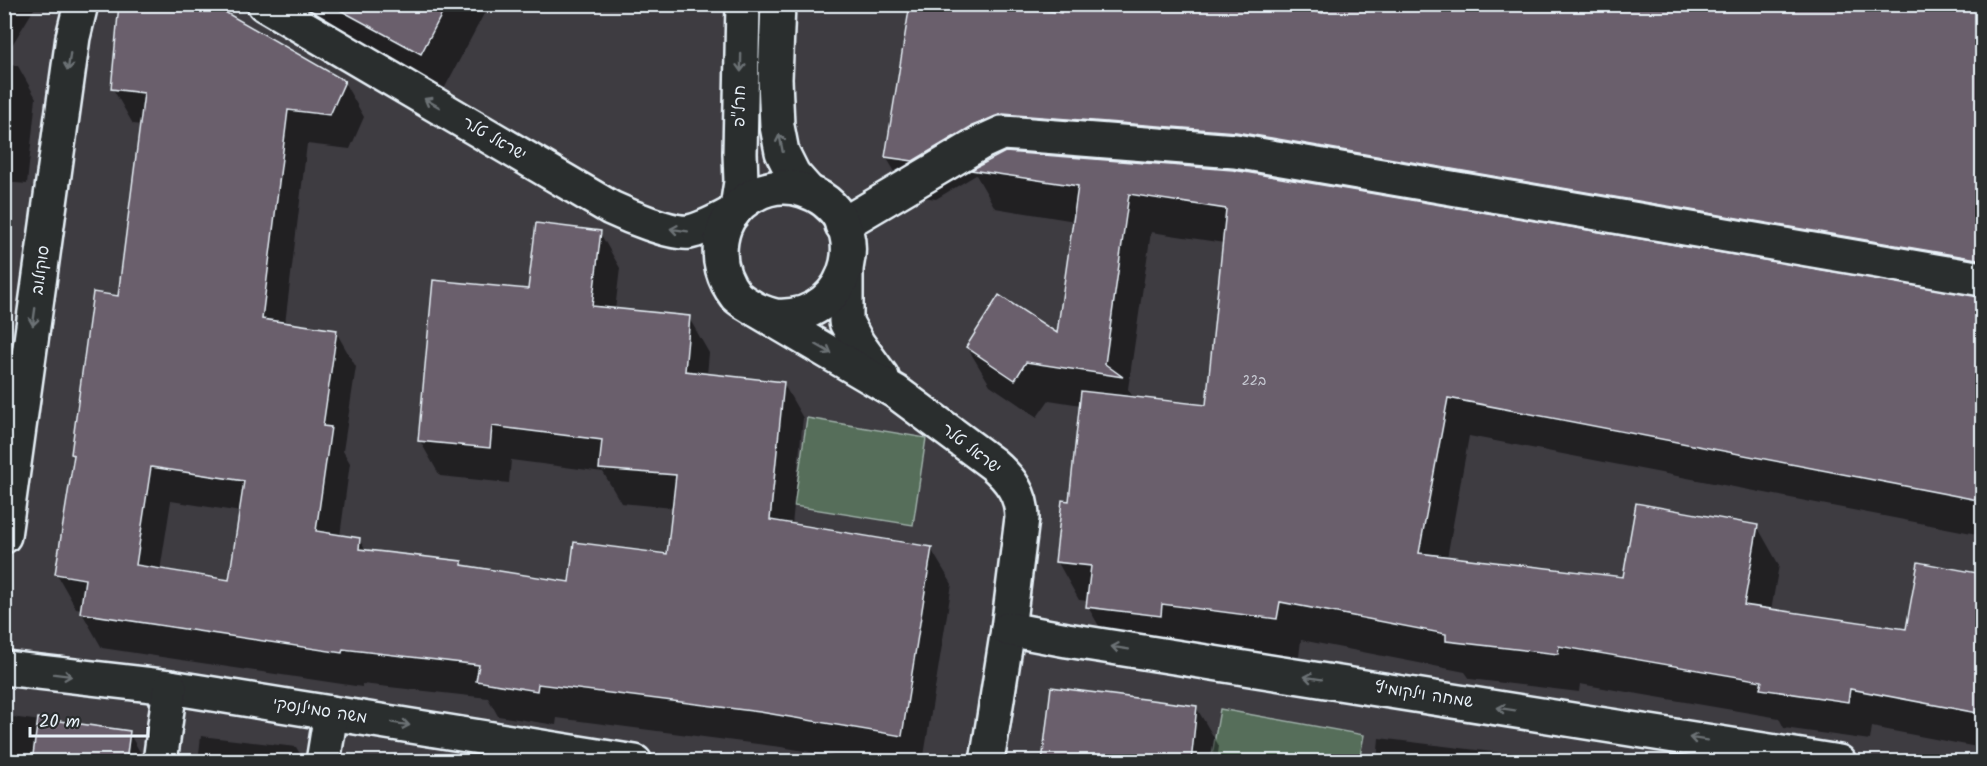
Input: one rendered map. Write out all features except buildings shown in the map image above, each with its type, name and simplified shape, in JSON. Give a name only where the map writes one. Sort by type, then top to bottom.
[{"type":"street","name":"סוקולוב","points":[[4,536],[73,37],[81,4]]},
{"type":"street","name":"ישראל טלר","points":[[264,4],[635,220],[687,232],[708,225],[735,210]]},
{"type":"street","name":"חרל\"פ","points":[[735,210],[741,182],[743,4]]},
{"type":"street","points":[[778,4],[775,79],[777,126],[782,152],[793,174],[809,192]]},
{"type":"street","points":[[842,225],[982,142],[1002,133],[1235,151],[1983,279]]},
{"type":"street","points":[[778,187],[809,192],[827,203],[846,233],[849,252],[846,270],[839,286],[827,300],[811,311],[794,316],[774,316],[755,309],[738,297],[726,280],[720,262],[720,241],[726,222],[747,198],[762,190],[778,187]]},
{"type":"street","name":"ישראל טלר","points":[[846,270],[846,322],[875,369],[896,392]]},
{"type":"street","name":"ישראל טלר","points":[[755,309],[896,392],[993,464],[1015,488],[1022,504],[1022,518],[1008,629],[987,762]]},
{"type":"street","name":"שמחה וילקומיץ","points":[[1008,629],[1839,762]]},
{"type":"street","name":"משה סמילנסקי","points":[[4,668],[170,687],[635,762]]},
{"type":"street","points":[[160,762],[170,687]]},
{"type":"street","points":[[323,762],[331,713]]},
{"type":"green space","points":[[807,418],[926,438],[913,525],[794,506]]},
{"type":"green space","points":[[1220,709],[1364,735],[1359,761],[1211,761]]}]
